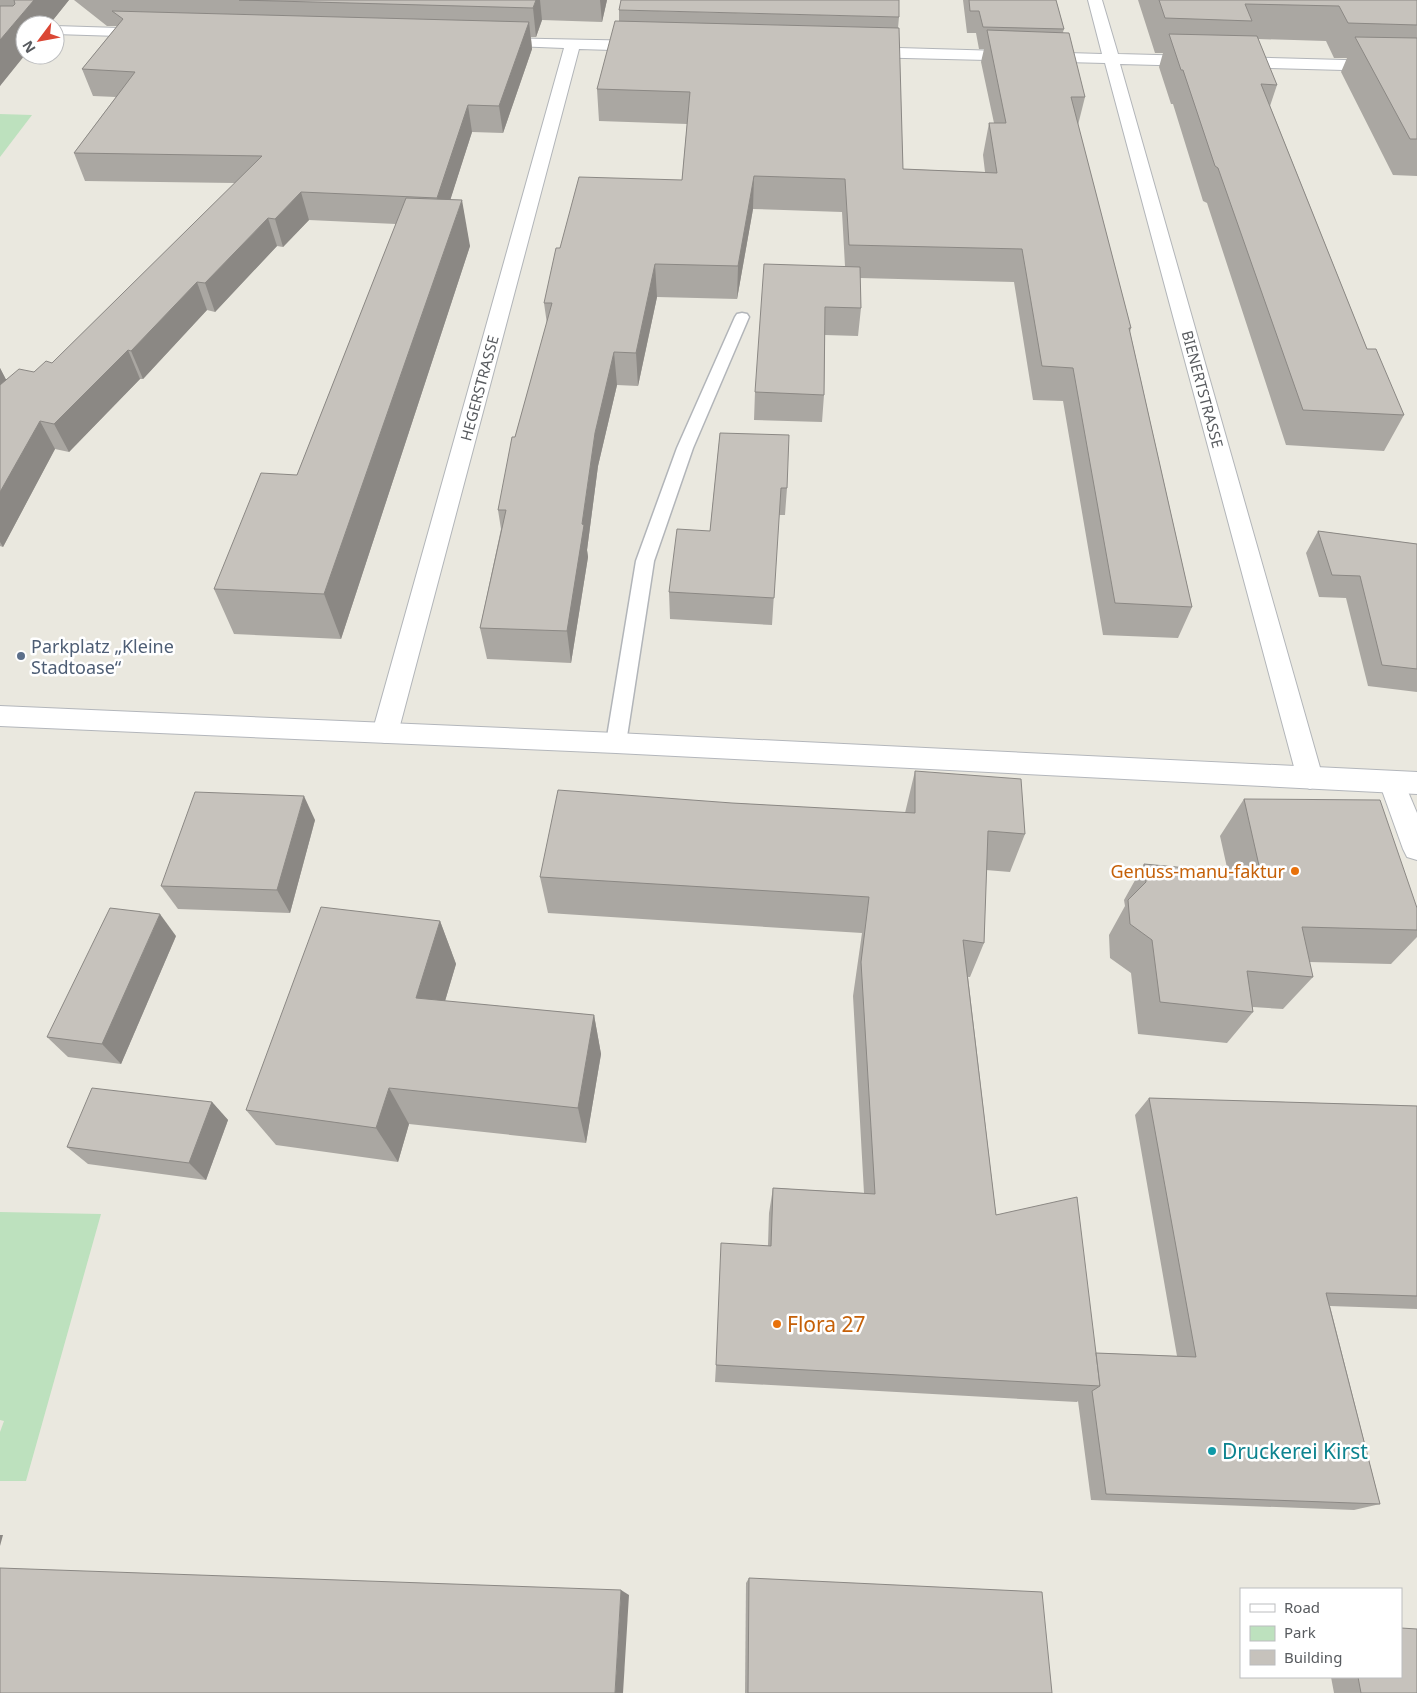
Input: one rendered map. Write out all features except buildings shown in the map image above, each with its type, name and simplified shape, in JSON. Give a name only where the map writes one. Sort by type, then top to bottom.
[{"type":"street","name":"BIENERTSTRASSE","points":[[1095,0],[1310,778]]},
{"type":"street","points":[[65,30],[168,33]]},
{"type":"street","points":[[477,41],[656,46]]},
{"type":"street","name":"HEGERSTRASSE","points":[[385,733],[573,44]]},
{"type":"street","points":[[846,51],[1417,66]]},
{"type":"street","points":[[0,716],[616,743],[1404,783],[1417,849]]},
{"type":"lane","points":[[616,743],[645,561],[685,448],[742,317]]},
{"type":"green space","points":[[0,114],[32,115],[0,157]]},
{"type":"green space","points":[[0,1212],[101,1214],[26,1481],[0,1481],[0,1432],[4,1421],[0,1420]]},
{"type":"place","name":"Parkplatz „Kleine Stadtoase“","points":[[21,656]]},
{"type":"place","name":"Genuss-manu-faktur","points":[[1295,871]]},
{"type":"place","name":"Flora 27","points":[[777,1324]]},
{"type":"place","name":"Druckerei Kirst","points":[[1212,1451]]}]
